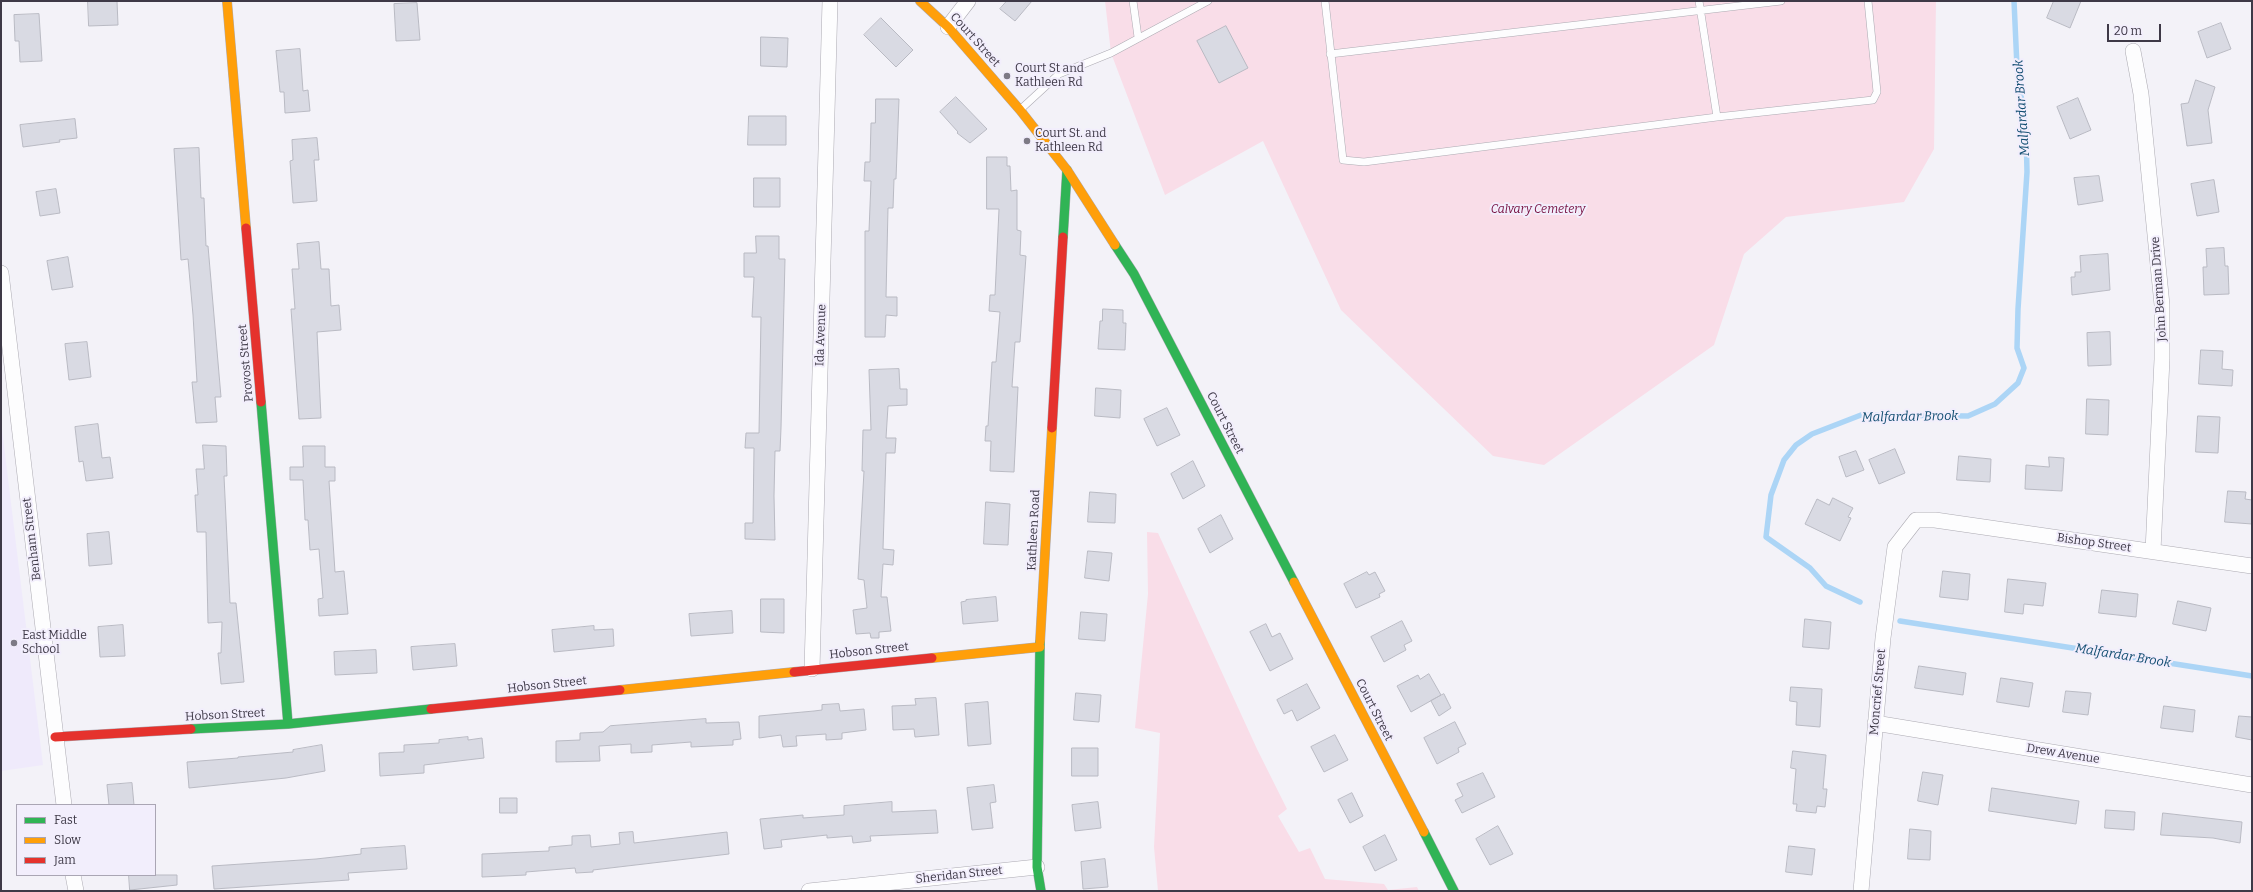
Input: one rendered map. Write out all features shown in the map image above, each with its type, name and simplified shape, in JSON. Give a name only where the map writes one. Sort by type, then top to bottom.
[{"type":"street","name":"Provost Street","points":[[228,1],[288,724]]},
{"type":"street","name":"Ida Avenue","points":[[812,669],[830,1]]},
{"type":"street","name":"Court Street","points":[[920,1],[948,27],[1020,110],[1067,170],[1134,274],[1454,891]]},
{"type":"street","points":[[948,27],[968,1]]},
{"type":"street","name":"John Berman Drive","points":[[2133,51],[2141,94],[2162,305],[2162,358],[2153,551]]},
{"type":"street","name":"Kathleen Road","points":[[1041,891],[1037,867],[1040,647],[1067,170]]},
{"type":"street","name":"Benham Street","points":[[1,273],[64,804]]},
{"type":"street","name":"Moncrief Street","points":[[1861,891],[1874,723],[1895,547],[1916,520],[1935,520]]},
{"type":"street","name":"Bishop Street","points":[[1935,520],[2252,566]]},
{"type":"street","name":"Hobson Street","points":[[55,737],[288,724],[812,669],[1040,647]]},
{"type":"street","name":"Drew Avenue","points":[[1874,723],[2252,785]]},
{"type":"street","name":"Sheridan Street","points":[[809,891],[1037,867]]},
{"type":"street","points":[[74,876],[76,891]]},
{"type":"lane","points":[[1133,1],[1138,37]]},
{"type":"lane","points":[[1020,110],[1059,74],[1111,53],[1138,37],[1208,1]]},
{"type":"lane","points":[[1324,1],[1343,160],[1364,162],[1717,117],[1873,100],[1877,92],[1868,1]]},
{"type":"lane","points":[[1699,1],[1717,117]]},
{"type":"lane","points":[[1330,54],[1781,1]]},
{"type":"shaded area","name":"East Middle School","points":[[1,421],[43,765],[1,771]]},
{"type":"green space","name":"Calvary Cemetery","points":[[1105,1],[1936,1],[1934,149],[1904,202],[1786,217],[1744,254],[1714,345],[1544,465],[1493,456],[1341,310],[1263,141],[1165,195],[1111,53]]},
{"type":"green space","points":[[1147,532],[1158,533],[1257,749],[1287,809],[1278,816],[1299,852],[1310,848],[1325,879],[1384,884],[1388,890],[1417,887],[1419,891],[1158,891],[1154,847],[1160,733],[1135,728],[1148,594]]},
{"type":"building","points":[[88,1],[117,1],[118,25],[89,26]]},
{"type":"building","points":[[1007,1],[1032,1],[1015,21],[1000,9]]},
{"type":"building","points":[[2054,1],[2081,1],[2070,28],[2047,18]]},
{"type":"building","points":[[417,3],[420,40],[396,41],[394,4]]},
{"type":"building","points":[[39,14],[42,61],[20,62],[19,41],[15,41],[14,15]]},
{"type":"building","points":[[881,18],[913,50],[896,67],[864,35]]},
{"type":"building","points":[[2221,23],[2231,49],[2207,58],[2198,32]]},
{"type":"building","points":[[1226,26],[1248,68],[1219,83],[1197,41]]},
{"type":"building","points":[[761,37],[788,38],[787,67],[761,66]]},
{"type":"building","points":[[300,49],[303,91],[308,90],[310,111],[285,113],[284,92],[280,92],[276,51]]},
{"type":"building","points":[[2196,80],[2215,87],[2208,110],[2212,143],[2187,146],[2181,104],[2188,103]]},
{"type":"building","points":[[956,97],[987,129],[970,143],[957,133],[958,132],[940,112]]},
{"type":"building","points":[[2078,98],[2091,130],[2070,139],[2057,107]]},
{"type":"building","points":[[876,99],[899,99],[896,179],[894,179],[893,208],[888,208],[886,297],[897,297],[897,316],[886,315],[885,337],[865,337],[865,231],[869,231],[871,181],[864,181],[865,162],[870,162],[871,123],[875,123]]},
{"type":"building","points":[[749,116],[786,116],[786,145],[748,145]]},
{"type":"building","points":[[75,119],[77,138],[23,147],[20,125]]},
{"type":"building","points":[[317,138],[319,160],[314,160],[317,201],[293,203],[290,161],[293,160],[292,140]]},
{"type":"building","points":[[199,148],[201,198],[204,198],[206,246],[208,246],[221,397],[215,397],[217,422],[196,423],[192,382],[197,382],[193,315],[188,259],[181,260],[174,149]]},
{"type":"building","points":[[987,157],[1007,157],[1007,166],[1010,166],[1011,191],[1017,190],[1017,230],[1021,231],[1020,255],[1026,256],[1020,342],[1015,342],[1012,387],[1018,387],[1014,472],[990,471],[991,441],[985,441],[986,426],[988,426],[992,362],[996,362],[1000,312],[989,311],[990,295],[995,295],[999,209],[987,209]]},
{"type":"building","points":[[2099,176],[2103,201],[2078,205],[2074,178]]},
{"type":"building","points":[[754,178],[780,178],[780,207],[754,207]]},
{"type":"building","points":[[2214,180],[2219,212],[2197,216],[2191,184]]},
{"type":"building","points":[[56,189],[60,213],[40,216],[36,192]]},
{"type":"building","points":[[756,236],[779,236],[779,259],[785,259],[780,451],[775,451],[775,540],[745,539],[745,523],[753,523],[754,448],[745,448],[746,433],[759,433],[761,317],[752,317],[754,277],[744,277],[744,253],[756,253]]},
{"type":"building","points":[[319,242],[321,269],[329,269],[331,306],[339,305],[341,330],[317,332],[321,418],[299,419],[291,309],[295,309],[292,269],[299,269],[297,244]]},
{"type":"building","points":[[2224,248],[2225,266],[2228,266],[2229,294],[2204,295],[2203,267],[2207,267],[2206,249]]},
{"type":"building","points":[[2108,254],[2110,290],[2072,295],[2071,277],[2075,277],[2075,272],[2081,272],[2080,256]]},
{"type":"building","points":[[68,257],[73,287],[52,290],[47,261]]},
{"type":"building","points":[[1103,309],[1123,310],[1123,323],[1126,323],[1125,350],[1098,349],[1100,321],[1102,321]]},
{"type":"building","points":[[2110,332],[2111,365],[2088,366],[2087,333]]},
{"type":"building","points":[[87,342],[91,377],[69,380],[65,344]]},
{"type":"building","points":[[2201,350],[2223,351],[2222,369],[2233,370],[2232,386],[2199,384]]},
{"type":"building","points":[[899,369],[900,389],[907,389],[907,405],[888,406],[886,438],[896,438],[895,453],[886,453],[883,549],[894,550],[893,565],[883,564],[881,597],[887,597],[891,631],[879,632],[879,638],[871,638],[870,633],[856,634],[853,610],[867,608],[864,580],[858,579],[864,471],[862,471],[863,430],[871,430],[869,370]]},
{"type":"building","points":[[1096,388],[1121,390],[1120,418],[1095,416]]},
{"type":"building","points":[[2087,399],[2109,400],[2108,435],[2086,434]]},
{"type":"building","points":[[1167,408],[1180,435],[1157,446],[1144,419]]},
{"type":"building","points":[[2198,416],[2220,417],[2218,453],[2196,452]]},
{"type":"building","points":[[98,424],[102,458],[110,457],[113,478],[86,481],[83,461],[79,462],[75,427]]},
{"type":"building","points":[[203,445],[226,446],[227,476],[224,476],[230,603],[236,603],[244,682],[221,684],[218,653],[221,653],[222,622],[208,623],[206,532],[197,532],[195,495],[198,495],[196,469],[204,469]]},
{"type":"building","points":[[303,446],[325,446],[325,467],[335,467],[335,481],[329,481],[335,572],[344,571],[348,614],[319,616],[318,599],[323,598],[319,549],[310,550],[308,520],[305,520],[303,480],[290,480],[290,467],[303,467]]},
{"type":"building","points":[[1895,449],[1905,473],[1879,484],[1869,460]]},
{"type":"building","points":[[1856,451],[1864,470],[1846,477],[1839,457]]},
{"type":"building","points":[[1959,456],[1991,459],[1990,482],[1957,480]]},
{"type":"building","points":[[2049,457],[2064,458],[2062,491],[2025,489],[2026,465],[2049,467]]},
{"type":"building","points":[[1193,461],[1205,486],[1183,499],[1171,474]]},
{"type":"building","points":[[2228,491],[2246,492],[2245,499],[2252,500],[2252,524],[2225,522]]},
{"type":"building","points":[[1090,492],[1116,494],[1115,523],[1088,522]]},
{"type":"building","points":[[1833,498],[1853,508],[1848,517],[1851,518],[1840,541],[1805,524],[1817,499],[1829,505]]},
{"type":"building","points":[[986,502],[1010,504],[1008,545],[984,544]]},
{"type":"building","points":[[1221,515],[1233,539],[1210,553],[1198,529]]},
{"type":"building","points":[[109,532],[112,564],[89,566],[87,534]]},
{"type":"building","points":[[1088,551],[1112,553],[1109,581],[1085,578]]},
{"type":"building","points":[[1943,571],[1970,574],[1968,600],[1940,597]]},
{"type":"building","points":[[1367,572],[1369,575],[1375,572],[1385,591],[1379,594],[1380,597],[1356,608],[1344,584]]},
{"type":"building","points":[[2008,579],[2046,583],[2043,606],[2024,604],[2023,614],[2005,612]]},
{"type":"building","points":[[2102,590],[2138,594],[2136,617],[2099,613]]},
{"type":"building","points":[[996,597],[998,621],[963,624],[961,602],[966,600]]},
{"type":"building","points":[[761,599],[784,599],[784,633],[761,632]]},
{"type":"building","points":[[2178,601],[2211,608],[2206,631],[2173,624]]},
{"type":"building","points":[[732,611],[733,633],[691,636],[689,614]]},
{"type":"building","points":[[1081,612],[1107,614],[1105,641],[1079,639]]},
{"type":"building","points":[[1805,619],[1831,622],[1829,649],[1803,647]]},
{"type":"building","points":[[1402,621],[1412,641],[1404,645],[1406,650],[1384,662],[1371,637]]},
{"type":"building","points":[[1266,624],[1272,637],[1280,633],[1293,659],[1270,671],[1250,632]]},
{"type":"building","points":[[123,625],[125,656],[100,657],[98,627]]},
{"type":"building","points":[[594,626],[594,630],[613,629],[614,646],[554,652],[552,630]]},
{"type":"building","points":[[455,644],[457,666],[413,670],[411,647]]},
{"type":"building","points":[[376,650],[377,673],[335,675],[334,652]]},
{"type":"building","points":[[1919,666],[1966,673],[1963,695],[1915,688]]},
{"type":"building","points":[[1429,674],[1441,695],[1411,712],[1397,686],[1418,675],[1420,679]]},
{"type":"building","points":[[2001,678],[2033,683],[2029,707],[1997,702]]},
{"type":"building","points":[[1307,684],[1320,708],[1297,721],[1292,710],[1284,714],[1277,700]]},
{"type":"building","points":[[1791,687],[1822,689],[1820,727],[1796,725],[1797,702],[1790,701]]},
{"type":"building","points":[[2066,691],[2091,693],[2088,715],[2063,712]]},
{"type":"building","points":[[1076,693],[1101,695],[1099,722],[1074,720]]},
{"type":"building","points":[[1444,694],[1451,708],[1439,716],[1431,701]]},
{"type":"building","points":[[936,698],[939,735],[915,737],[914,729],[893,730],[892,706],[916,705],[915,699]]},
{"type":"building","points":[[988,702],[991,744],[968,746],[965,704]]},
{"type":"building","points":[[839,704],[840,711],[864,709],[866,730],[842,733],[842,739],[826,740],[826,734],[796,736],[797,746],[783,747],[781,735],[759,738],[759,716],[822,710],[822,705]]},
{"type":"building","points":[[2164,706],[2195,710],[2193,732],[2161,728]]},
{"type":"building","points":[[2239,716],[2252,717],[2252,740],[2236,737]]},
{"type":"building","points":[[706,719],[706,723],[739,722],[741,739],[733,740],[733,745],[691,747],[691,742],[652,745],[652,752],[631,753],[631,744],[599,746],[600,761],[556,762],[556,741],[580,740],[580,733],[603,732],[610,726]]},
{"type":"building","points":[[1455,722],[1466,744],[1458,748],[1459,752],[1437,764],[1424,738]]},
{"type":"building","points":[[1335,735],[1348,760],[1324,772],[1311,747]]},
{"type":"building","points":[[468,737],[468,740],[482,738],[484,758],[424,765],[424,773],[380,776],[379,753],[404,752],[404,745],[439,743],[439,740]]},
{"type":"building","points":[[322,745],[325,771],[286,778],[189,788],[187,762],[293,752],[293,750]]},
{"type":"building","points":[[1072,748],[1098,748],[1098,776],[1072,776]]},
{"type":"building","points":[[1793,751],[1826,755],[1823,789],[1827,789],[1825,807],[1817,806],[1816,813],[1796,811],[1797,804],[1793,804],[1796,769],[1791,768]]},
{"type":"building","points":[[1923,772],[1943,775],[1938,805],[1918,801]]},
{"type":"building","points":[[1483,773],[1495,797],[1462,813],[1455,800],[1463,796],[1457,784]]},
{"type":"building","points":[[132,783],[134,804],[109,804],[107,785]]},
{"type":"building","points":[[994,785],[996,802],[990,803],[993,828],[972,830],[967,788]]},
{"type":"building","points":[[1992,788],[2079,801],[2076,824],[1989,811]]},
{"type":"building","points":[[1352,793],[1363,816],[1350,823],[1338,800]]},
{"type":"building","points":[[500,798],[517,798],[517,813],[500,813]]},
{"type":"building","points":[[892,802],[892,812],[936,810],[938,833],[870,836],[871,841],[853,843],[852,836],[827,838],[827,835],[781,840],[782,847],[764,849],[760,819],[803,815],[803,818],[844,815],[844,806]]},
{"type":"building","points":[[1098,802],[1101,828],[1075,831],[1072,805]]},
{"type":"building","points":[[2106,810],[2135,812],[2134,830],[2105,828]]},
{"type":"building","points":[[2163,813],[2242,822],[2240,843],[2213,838],[2161,835]]},
{"type":"building","points":[[1498,826],[1513,854],[1490,865],[1476,839]]},
{"type":"building","points":[[1910,829],[1931,831],[1930,860],[1908,859]]},
{"type":"building","points":[[633,832],[634,843],[727,832],[729,854],[593,870],[593,872],[576,873],[575,868],[526,872],[526,875],[482,877],[482,854],[549,851],[549,847],[572,845],[572,836],[590,835],[591,847],[620,844],[619,833]]},
{"type":"building","points":[[1385,835],[1397,860],[1375,871],[1363,847]]},
{"type":"building","points":[[405,846],[407,869],[348,873],[349,880],[214,889],[212,866],[316,859],[361,854],[361,849]]},
{"type":"building","points":[[1789,846],[1815,849],[1812,875],[1786,872]]},
{"type":"building","points":[[1105,859],[1108,887],[1083,889],[1081,862]]},
{"type":"building","points":[[177,875],[177,885],[130,890],[129,876]]},
{"type":"waterway","name":"Malfardar Brook","points":[[1860,602],[1826,586],[1810,568],[1766,537],[1771,495],[1784,460],[1796,445],[1812,434],[1861,415],[1968,416],[1995,404],[2018,383],[2024,368],[2017,348],[2018,309],[2027,172],[2026,131],[2017,67],[2014,1]]},
{"type":"waterway","name":"Malfardar Brook","points":[[1900,621],[2252,676]]},
{"type":"traffic: fast","points":[[1063,237],[1067,170]]},
{"type":"traffic: fast","points":[[1115,245],[1134,274],[1294,582]]},
{"type":"traffic: fast","points":[[261,402],[288,724]]},
{"type":"traffic: fast","points":[[1040,642],[1037,867],[1041,891]]},
{"type":"traffic: fast","points":[[191,729],[288,724],[431,709]]},
{"type":"traffic: fast","points":[[1424,832],[1454,891]]},
{"type":"traffic: slow","points":[[227,1],[246,228]]},
{"type":"traffic: slow","points":[[920,1],[948,27],[1020,110],[1067,170],[1115,245]]},
{"type":"traffic: slow","points":[[1040,642],[1052,428]]},
{"type":"traffic: slow","points":[[1294,582],[1424,832]]},
{"type":"traffic: slow","points":[[932,658],[1040,647]]},
{"type":"traffic: slow","points":[[620,690],[794,672]]},
{"type":"traffic: jam","points":[[246,228],[261,402]]},
{"type":"traffic: jam","points":[[1052,428],[1063,237]]},
{"type":"traffic: jam","points":[[794,672],[932,658]]},
{"type":"traffic: jam","points":[[431,709],[620,690]]},
{"type":"traffic: jam","points":[[55,737],[191,729]]},
{"type":"place","name":"Court St and Kathleen Rd","points":[[1007,76]]},
{"type":"place","name":"Court St. and Kathleen Rd","points":[[1027,141]]},
{"type":"place","name":"East Middle School","points":[[14,643]]}]
